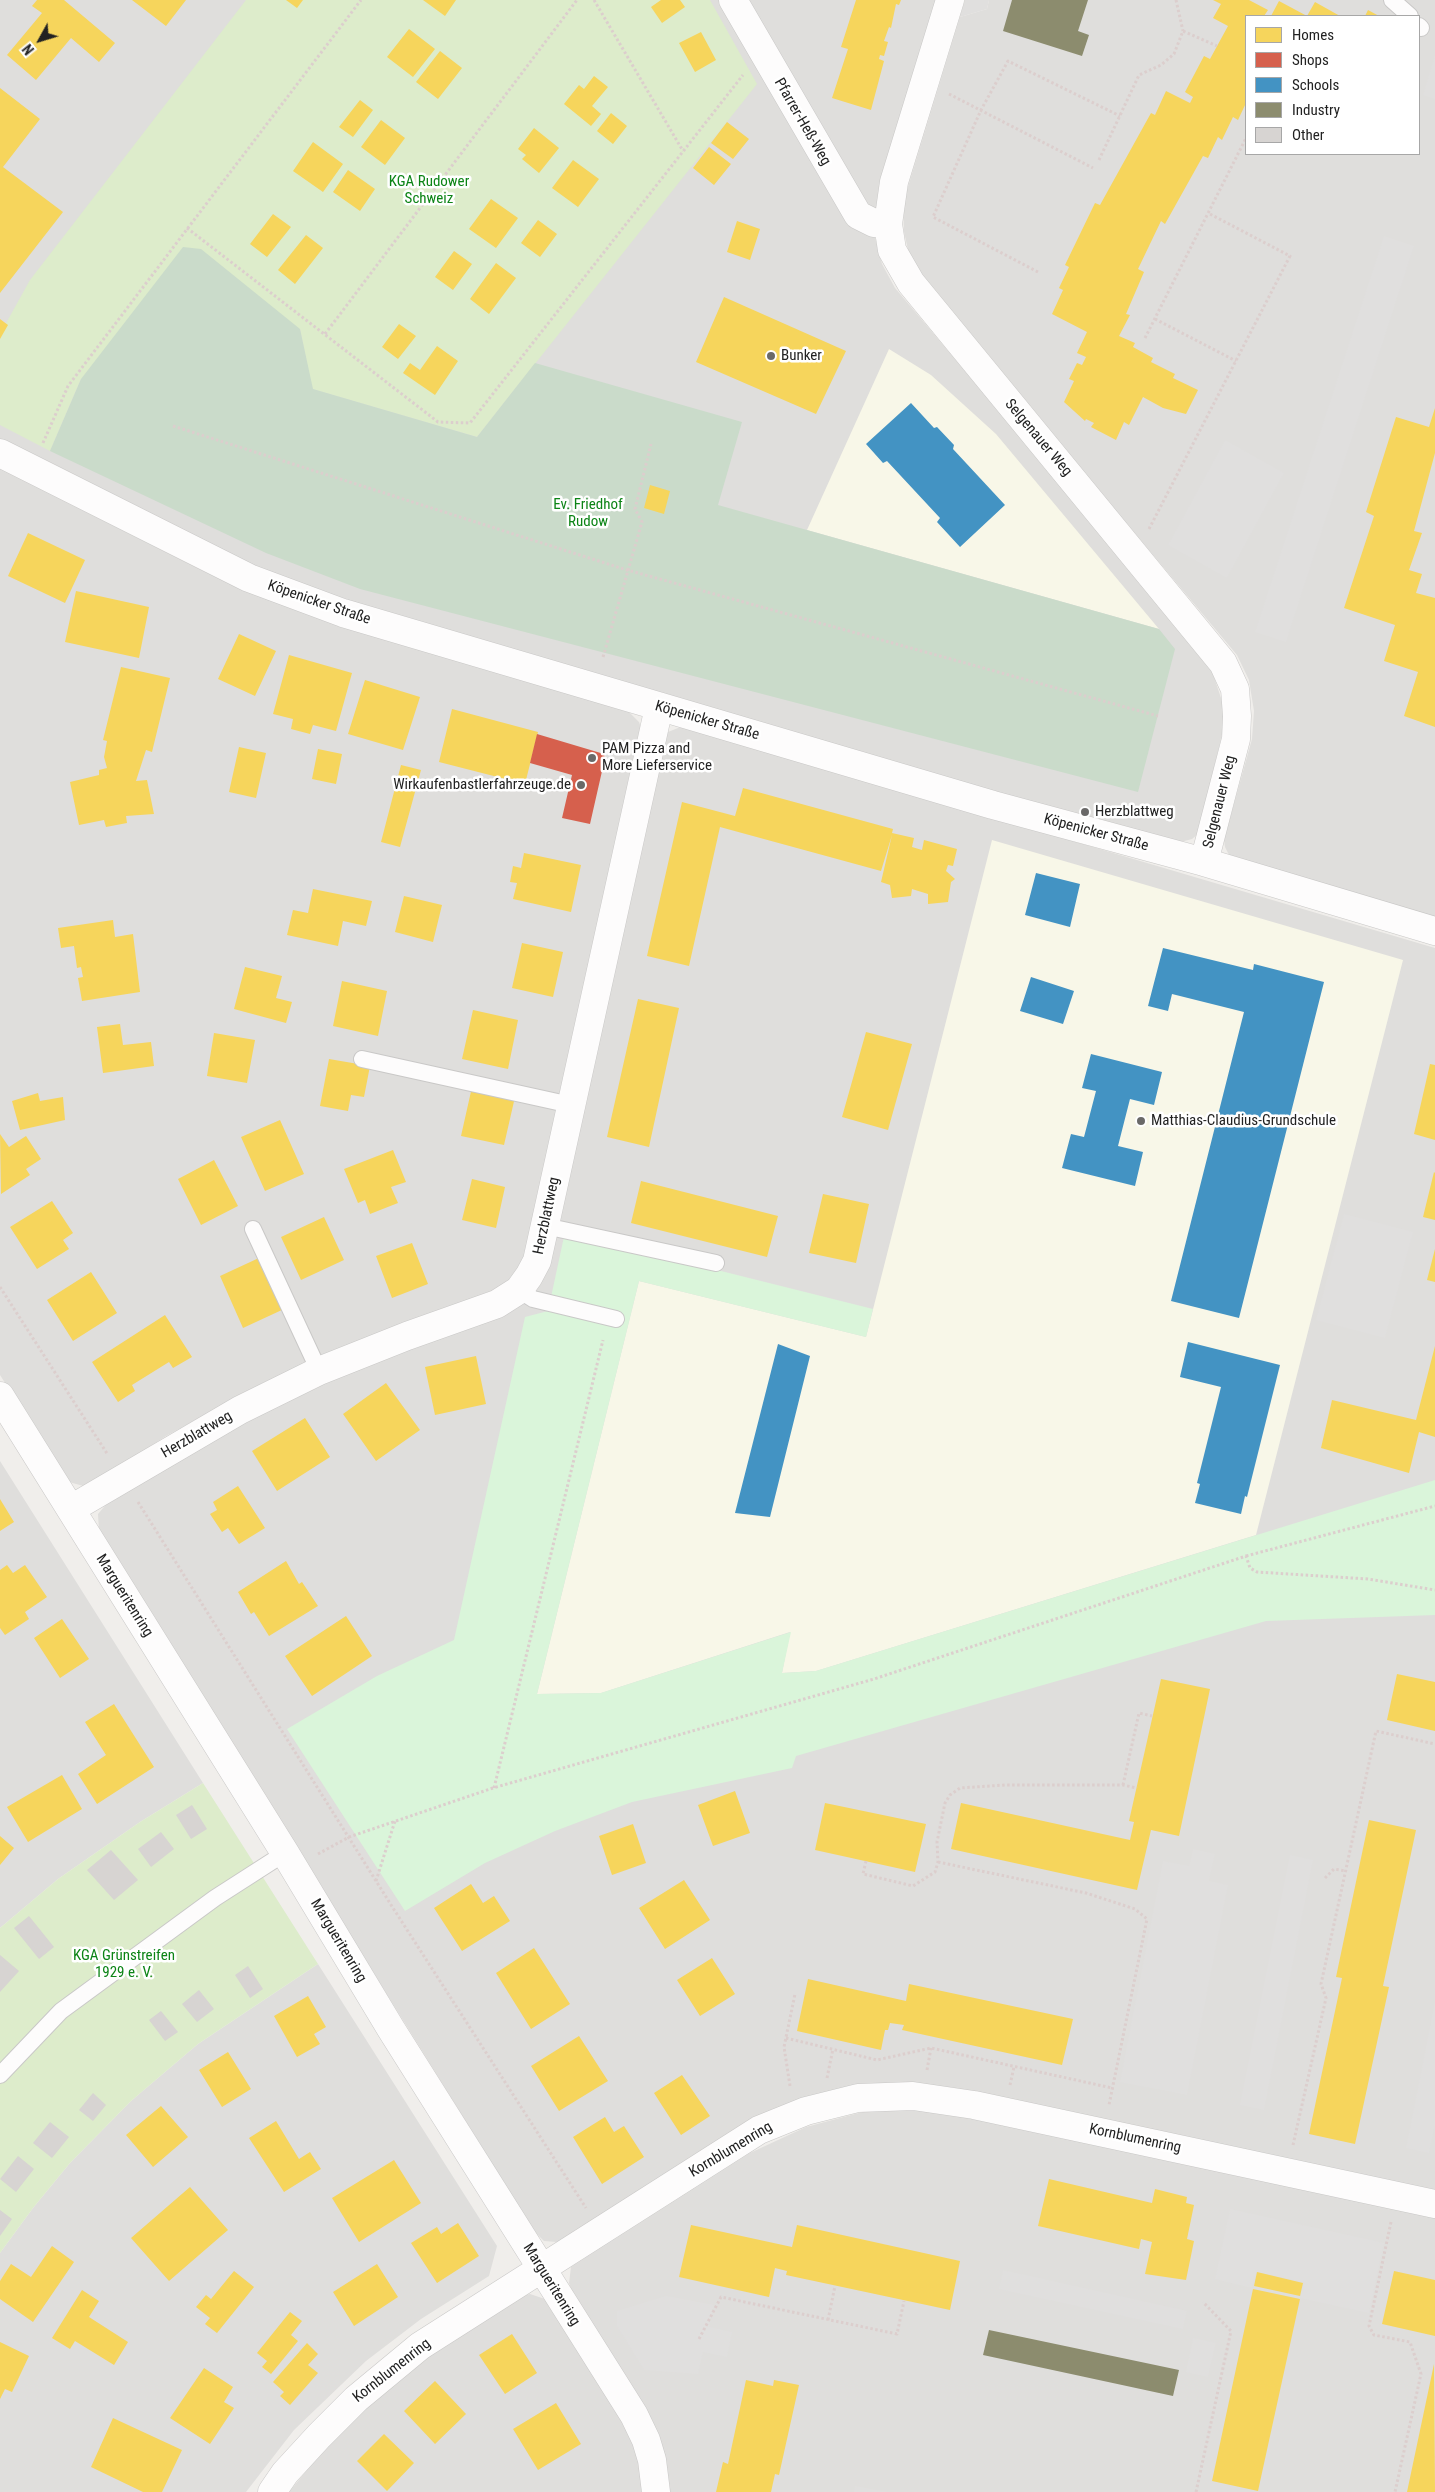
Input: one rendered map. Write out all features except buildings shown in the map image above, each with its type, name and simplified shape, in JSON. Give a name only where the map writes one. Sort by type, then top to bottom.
[{"type":"street","name":"Pfarrer-Heß-Weg","points":[[733,0],[858,215],[874,223],[888,224]]},
{"type":"street","name":"Selgenauer Weg","points":[[950,0],[894,182],[888,224],[892,250],[911,283],[1223,663],[1235,689],[1236,739],[1204,862]]},
{"type":"street","name":"Köpenicker Straße","points":[[0,453],[249,578],[343,613],[993,805],[1204,862],[1435,931]]},
{"type":"street","name":"Herzblattweg","points":[[71,1509],[223,1419],[318,1371],[407,1336],[497,1304],[519,1290],[538,1261],[659,707]]},
{"type":"street","name":"Margueritenring","points":[[0,1396],[289,1860],[541,2270],[634,2415],[646,2440],[652,2460],[656,2492]]},
{"type":"street","name":"Kornblumenring","points":[[272,2492],[285,2473],[319,2436],[386,2373],[420,2346],[759,2130],[806,2110],[858,2098],[913,2096],[974,2105],[1435,2204]]},
{"type":"lane","points":[[1392,0],[1408,15]]},
{"type":"lane","points":[[362,1059],[571,1105]]},
{"type":"lane","points":[[545,1226],[716,1263]]},
{"type":"lane","points":[[253,1229],[318,1371]]},
{"type":"lane","points":[[519,1290],[533,1299],[612,1318]]},
{"type":"lane","points":[[0,2075],[61,2011],[215,1898],[289,1860]]},
{"type":"path","points":[[40,449],[68,386],[361,0]]},
{"type":"path","points":[[325,334],[577,0]]},
{"type":"path","points":[[594,0],[683,151]]},
{"type":"path","points":[[1099,160],[1139,75],[1161,65],[1174,54],[1183,31],[1176,0]]},
{"type":"path","points":[[1183,31],[1217,46]]},
{"type":"path","points":[[1038,272],[933,217],[981,110],[1008,61],[1120,116]]},
{"type":"path","points":[[187,228],[438,422],[470,422],[748,69]]},
{"type":"path","points":[[924,84],[941,89],[1093,168]]},
{"type":"path","points":[[1145,338],[1245,140]]},
{"type":"path","points":[[1147,534],[1290,256],[1208,213]]},
{"type":"path","points":[[1155,319],[1236,361]]},
{"type":"path","points":[[173,426],[627,570],[1158,716]]},
{"type":"path","points":[[603,657],[642,522],[635,509],[651,444]]},
{"type":"path","points":[[0,1287],[110,1457]]},
{"type":"path","points":[[494,1788],[612,1318]]},
{"type":"path","points":[[137,1501],[376,1881],[590,2215]]},
{"type":"path","points":[[289,1860],[349,1837],[494,1788],[874,1679],[1246,1556],[1435,1506]]},
{"type":"path","points":[[1246,1556],[1250,1568],[1257,1572],[1368,1579],[1435,1590]]},
{"type":"path","points":[[1123,1785],[1139,1713],[1152,1716]]},
{"type":"path","points":[[1293,2146],[1326,1998],[1321,1984],[1376,1731],[1435,1744]]},
{"type":"path","points":[[866,1861],[863,1874],[913,1886],[935,1872],[938,1862],[937,1842],[945,1803],[960,1788],[1005,1785],[1123,1785],[1137,1788]]},
{"type":"path","points":[[376,1881],[395,1821]]},
{"type":"path","points":[[938,1862],[1086,1893],[1135,1909],[1147,1919],[1108,2106]]},
{"type":"path","points":[[1326,1878],[1334,1869],[1346,1871]]},
{"type":"path","points":[[791,2088],[784,2047],[795,1994]]},
{"type":"path","points":[[786,2038],[877,2060],[931,2048],[1112,2088]]},
{"type":"path","points":[[926,2079],[931,2048]]},
{"type":"path","points":[[825,2087],[833,2049]]},
{"type":"path","points":[[1008,2094],[1014,2066]]},
{"type":"path","points":[[1392,2214],[1369,2326],[1374,2334],[1410,2342],[1421,2374],[1396,2492]]},
{"type":"path","points":[[828,2320],[835,2286]]},
{"type":"path","points":[[699,2339],[721,2297],[897,2334],[904,2300]]},
{"type":"path","points":[[1196,2492],[1231,2331],[1202,2302]]},
{"type":"shaded area","points":[[0,0],[726,0],[874,234],[882,264],[895,288],[1198,647],[1213,674],[1222,701],[1224,726],[1198,834],[1192,839],[1173,844],[360,604],[289,580],[222,551],[0,440]]},
{"type":"shaded area","points":[[740,0],[938,0],[885,171],[874,216]]},
{"type":"shaded area","points":[[965,0],[989,0],[987,9],[960,17]]},
{"type":"shaded area","points":[[989,0],[1435,0],[1435,918],[1229,855],[1224,840],[1252,739],[1254,711],[1249,680],[1237,655],[919,276],[909,254],[904,232],[903,203],[960,17],[987,9]]},
{"type":"shaded area","points":[[1435,55],[1435,99],[1423,95]]},
{"type":"shaded area","points":[[1384,236],[1414,246],[1286,642],[1255,632]]},
{"type":"shaded area","points":[[889,349],[931,375],[996,434],[1159,629],[807,530]]},
{"type":"shaded area","points":[[1225,440],[1284,473],[1227,578],[1168,545]]},
{"type":"shaded area","points":[[0,468],[244,589],[626,709],[639,722],[641,728],[527,1254],[517,1274],[496,1291],[353,1343],[265,1382],[166,1436],[87,1487],[69,1482],[0,1375]]},
{"type":"shaded area","points":[[683,726],[1435,948],[1435,2191],[955,2088],[896,2083],[869,2085],[746,2123],[564,2239],[557,2242],[544,2241],[534,2231],[99,1531],[98,1514],[109,1501],[243,1422],[322,1382],[515,1308],[664,739],[668,732]]},
{"type":"shaded area","name":"Matthias-Claudius-Grundschule","points":[[992,840],[1403,960],[1256,1535],[816,1671],[782,1673],[790,1632],[601,1693],[537,1694],[639,1281],[866,1337]]},
{"type":"shaded area","points":[[1344,1214],[1413,1232],[1385,1338],[1316,1320]]},
{"type":"shaded area","points":[[0,1461],[203,1783],[140,1822],[58,1879],[0,1928]]},
{"type":"shaded area","points":[[1193,1849],[1215,1854],[1209,1881],[1228,1885],[1187,2095],[1120,2082],[1163,1861],[1189,1866]]},
{"type":"shaded area","points":[[1290,1855],[1313,1860],[1264,2110],[1240,2105]]},
{"type":"shaded area","points":[[318,1964],[497,2246],[489,2276],[421,2319],[366,2361],[294,2430],[246,2492],[0,2492],[0,2253],[33,2208],[70,2163],[131,2101],[198,2044]]},
{"type":"shaded area","points":[[1435,2002],[1435,2125],[1429,2153],[1406,2148]]},
{"type":"shaded area","points":[[926,2109],[1435,2218],[1435,2492],[668,2492],[666,2460],[657,2431],[572,2292],[569,2283],[571,2267],[750,2153],[806,2127],[870,2110]]},
{"type":"shaded area","points":[[1230,2209],[1384,2243],[1369,2313],[1300,2298],[1304,2282],[1256,2272],[1252,2288],[1215,2279]]},
{"type":"shaded area","points":[[1003,2270],[1187,2311],[1183,2329],[999,2289]]},
{"type":"shaded area","points":[[530,2294],[545,2299],[627,2425],[637,2449],[644,2492],[289,2492],[330,2442],[366,2407],[426,2357],[522,2296]]},
{"type":"shaded area","points":[[666,2296],[714,2305],[709,2327],[732,2332],[727,2357],[703,2352],[698,2374],[644,2370],[617,2326],[617,2311]]},
{"type":"shaded area","points":[[1193,2338],[1216,2343],[1208,2377],[1186,2372]]},
{"type":"shaded area","points":[[855,2486],[887,2492],[854,2492]]},
{"type":"green space","name":"KGA Rudower Schweiz","points":[[246,0],[710,0],[757,84],[477,437],[312,389],[300,329],[81,379],[50,451],[0,425],[0,334],[30,280]]},
{"type":"green space","name":"Ev. Friedhof Rudow","points":[[183,247],[201,249],[300,329],[313,389],[477,437],[535,363],[742,422],[718,505],[1159,629],[1175,649],[1138,792],[360,589],[266,553],[50,451],[81,379]]},
{"type":"green space","points":[[565,1232],[873,1309],[866,1337],[639,1281],[537,1694],[601,1693],[791,1632],[782,1673],[816,1671],[1435,1480],[1435,1615],[1266,1621],[796,1756],[792,1768],[632,1802],[555,1831],[485,1863],[405,1911],[287,1729],[377,1676],[454,1640],[525,1317],[548,1311]]},
{"type":"green space","name":"KGA Grünstreifen 1929 e. V.","points":[[203,1783],[318,1964],[198,2044],[131,2101],[70,2163],[33,2208],[0,2253],[0,1928],[58,1879],[140,1822]]},
{"type":"place","name":"Bunker","points":[[771,356]]},
{"type":"place","name":"PAM Pizza and More Lieferservice","points":[[592,758]]},
{"type":"place","name":"Wirkaufenbastlerfahrzeuge.de","points":[[581,785]]},
{"type":"place","name":"Herzblattweg","points":[[1085,812]]},
{"type":"place","name":"Matthias-Claudius-Grundschule","points":[[1141,1121]]}]
